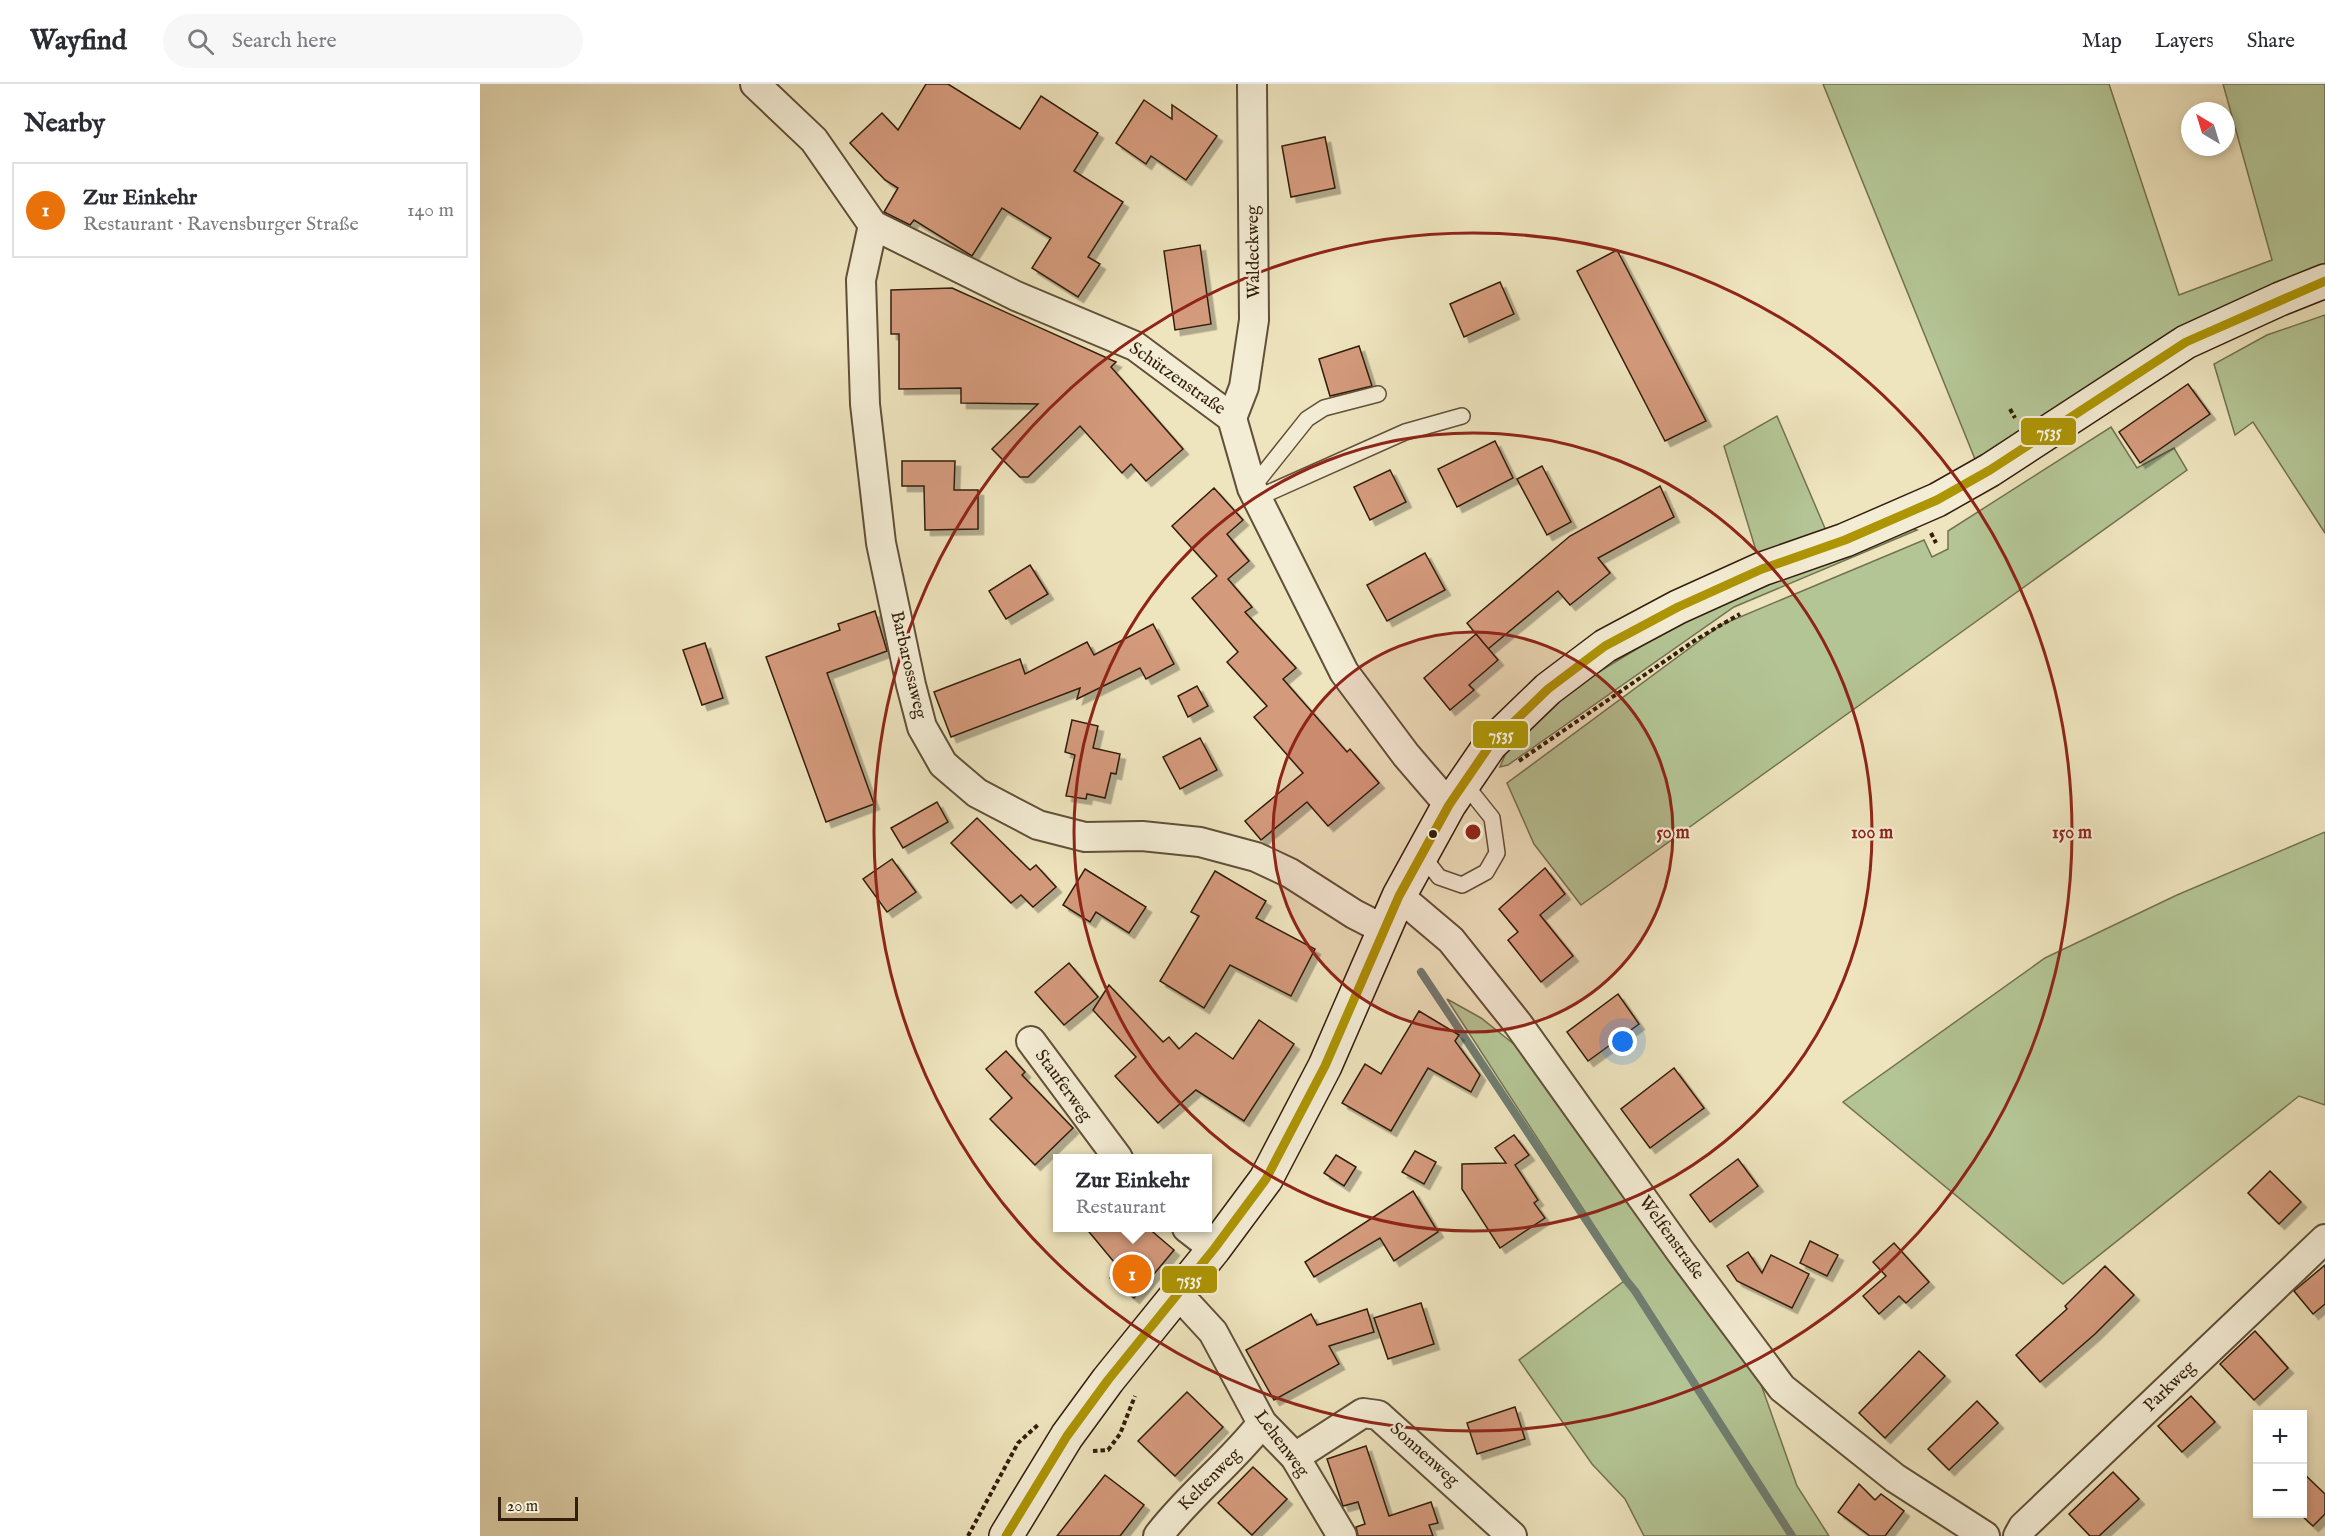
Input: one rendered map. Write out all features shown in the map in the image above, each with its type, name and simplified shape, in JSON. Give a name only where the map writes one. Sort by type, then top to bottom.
[{"type":"main road","points":[[1006,1536],[1067,1436],[1108,1380],[1214,1249],[1270,1170],[1325,1066],[1399,896],[1457,794],[1490,746],[1548,689],[1605,646],[1678,607],[1762,569],[1845,540],[1937,500],[2007,460],[2186,342],[2325,281]]},
{"type":"street","name":"Schützenstraße","points":[[755,84],[814,140],[873,225],[1016,296],[1135,346],[1232,418],[1254,493],[1344,672],[1406,755],[1457,794]]},
{"type":"street","name":"Waldeckweg","points":[[1232,418],[1244,387],[1254,320],[1252,84]]},
{"type":"street","name":"Barbarossaweg","points":[[873,225],[861,280],[861,291],[865,404],[881,543],[910,685],[922,727],[943,764],[977,793],[1038,825],[1085,837],[1142,836],[1200,842],[1256,857],[1290,873],[1354,914],[1385,930]]},
{"type":"street","name":"Welfenstraße","points":[[1399,896],[1451,940],[1518,1024],[1680,1251],[1782,1388],[1895,1478],[1985,1536]]},
{"type":"street","name":"Stauferweg","points":[[1031,1041],[1115,1154]]},
{"type":"street","points":[[1193,1232],[1214,1249]]},
{"type":"street","name":"Parkweg","points":[[2018,1536],[2023,1527],[2325,1239]]},
{"type":"street","name":"Lehenweg","points":[[1178,1294],[1213,1332],[1262,1423],[1295,1457],[1342,1536]]},
{"type":"street","name":"Sonnenweg","points":[[1295,1457],[1363,1413],[1378,1415],[1512,1536]]},
{"type":"street","name":"Keltenweg","points":[[1158,1536],[1174,1515],[1245,1445],[1262,1423]]},
{"type":"lane","points":[[1254,493],[1306,419],[1324,408],[1378,394]]},
{"type":"lane","points":[[1254,493],[1405,432],[1462,416]]},
{"type":"lane","points":[[1422,855],[1439,878],[1462,885],[1486,872],[1497,853],[1492,818],[1457,794]]},
{"type":"green space","points":[[1823,84],[2109,84],[2179,295],[2272,260],[2235,127],[2235,102],[2228,102],[2223,84],[2325,84],[2325,265],[2227,305],[2114,370],[1977,464]]},
{"type":"green space","points":[[2325,315],[2325,533],[2253,422],[2235,435],[2214,364],[2267,335]]},
{"type":"green space","points":[[1777,416],[1827,533],[1758,557],[1724,446]]},
{"type":"green space","points":[[2111,427],[2137,468],[2174,448],[2187,470],[1581,905],[1534,844],[1507,783],[1721,625],[1924,540],[1932,557],[1948,549],[1948,531]]},
{"type":"green space","points":[[1909,527],[1917,530],[1734,607],[1508,765],[1500,767],[1510,743],[1571,689],[1687,618]]},
{"type":"green space","points":[[2325,832],[2325,1105],[2299,1096],[2063,1284],[1843,1102],[2045,958],[2177,895]]},
{"type":"green space","points":[[1447,999],[1481,1018],[1515,1045],[1569,1114],[1757,1373],[1797,1486],[1829,1536],[1644,1536],[1625,1499],[1592,1464],[1519,1360],[1628,1278]]},
{"type":"building","points":[[926,84],[948,84],[1020,129],[1041,96],[1098,133],[1074,171],[1123,202],[1088,257],[1100,264],[1078,297],[1032,268],[1051,238],[1002,208],[972,256],[914,220],[910,225],[884,212],[898,188],[885,180],[850,143],[882,113],[898,130]]},
{"type":"building","points":[[1144,100],[1172,119],[1172,105],[1217,136],[1186,180],[1151,156],[1146,164],[1116,143]]},
{"type":"building","points":[[1325,137],[1335,188],[1291,197],[1282,146]]},
{"type":"building","points":[[1200,245],[1211,324],[1175,330],[1164,251]]},
{"type":"building","points":[[1617,250],[1706,421],[1665,441],[1577,271]]},
{"type":"building","points":[[1500,282],[1514,314],[1464,337],[1450,304]]},
{"type":"building","points":[[952,288],[1116,362],[1111,367],[1183,449],[1146,481],[1131,464],[1122,473],[1080,426],[1028,477],[1020,477],[992,449],[1038,404],[961,403],[961,388],[899,389],[899,334],[891,334],[891,290]]},
{"type":"building","points":[[1359,346],[1372,386],[1330,396],[1319,359]]},
{"type":"building","points":[[2188,384],[2210,414],[2140,463],[2119,432]]},
{"type":"building","points":[[1495,441],[1513,478],[1457,507],[1438,469]]},
{"type":"building","points":[[902,461],[955,461],[954,490],[978,490],[978,529],[925,530],[924,486],[902,486]]},
{"type":"building","points":[[1542,466],[1571,522],[1547,535],[1517,479]]},
{"type":"building","points":[[1390,470],[1406,502],[1370,520],[1354,487]]},
{"type":"building","points":[[1660,486],[1674,517],[1598,558],[1610,573],[1570,605],[1558,591],[1488,649],[1467,623],[1570,536]]},
{"type":"building","points":[[1214,488],[1243,520],[1227,534],[1249,561],[1228,579],[1252,607],[1245,612],[1296,668],[1283,679],[1347,752],[1350,749],[1379,783],[1328,826],[1307,802],[1261,840],[1245,821],[1303,773],[1254,717],[1267,706],[1227,662],[1238,652],[1192,598],[1217,576],[1172,526]]},
{"type":"building","points":[[1425,553],[1445,590],[1387,621],[1367,585]]},
{"type":"building","points":[[1030,565],[1048,594],[1006,619],[989,591]]},
{"type":"building","points":[[875,611],[887,651],[827,673],[874,804],[826,822],[766,657],[840,630],[838,624]]},
{"type":"building","points":[[1153,624],[1174,664],[1146,679],[1140,668],[1077,699],[1080,688],[951,737],[934,692],[1020,659],[1025,674],[1087,642],[1094,655]]},
{"type":"building","points":[[1476,634],[1498,660],[1469,685],[1474,690],[1450,710],[1424,678]]},
{"type":"building","points":[[705,643],[723,698],[702,705],[683,650]]},
{"type":"building","points":[[1197,686],[1208,706],[1188,717],[1178,696]]},
{"type":"building","points":[[1072,720],[1098,726],[1093,748],[1120,754],[1116,774],[1111,773],[1105,798],[1087,794],[1086,799],[1066,796],[1075,755],[1065,752]]},
{"type":"building","points":[[1200,738],[1217,770],[1180,789],[1163,757]]},
{"type":"building","points":[[937,802],[948,822],[903,848],[891,828]]},
{"type":"building","points":[[977,818],[1030,870],[1036,865],[1056,887],[1033,907],[1021,895],[1011,903],[951,843]]},
{"type":"building","points":[[892,859],[916,892],[887,912],[863,879]]},
{"type":"building","points":[[1545,868],[1565,894],[1540,915],[1573,956],[1541,982],[1508,940],[1518,932],[1499,909]]},
{"type":"building","points":[[1085,869],[1146,907],[1129,933],[1096,912],[1090,922],[1063,905]]},
{"type":"building","points":[[1215,871],[1266,901],[1256,918],[1315,949],[1291,996],[1230,965],[1204,1008],[1160,981],[1199,916],[1191,912]]},
{"type":"building","points":[[1069,963],[1098,997],[1064,1025],[1035,992]]},
{"type":"building","points":[[1109,985],[1163,1042],[1169,1037],[1179,1049],[1196,1033],[1233,1059],[1259,1020],[1294,1044],[1244,1121],[1196,1090],[1158,1123],[1115,1076],[1136,1057],[1093,1010]]},
{"type":"building","points":[[1618,994],[1639,1024],[1588,1061],[1567,1032]]},
{"type":"building","points":[[1419,1011],[1459,1035],[1455,1041],[1480,1075],[1471,1092],[1428,1068],[1391,1131],[1342,1103],[1365,1064],[1381,1074]]},
{"type":"building","points":[[1006,1051],[1025,1072],[1022,1075],[1073,1128],[1035,1165],[990,1119],[1012,1098],[986,1069]]},
{"type":"building","points":[[1674,1068],[1704,1108],[1650,1148],[1621,1109]]},
{"type":"building","points":[[1514,1135],[1529,1155],[1515,1165],[1538,1200],[1534,1203],[1545,1218],[1500,1248],[1462,1189],[1462,1164],[1506,1163],[1495,1148]]},
{"type":"building","points":[[1415,1151],[1436,1162],[1424,1184],[1402,1172]]},
{"type":"building","points":[[1336,1155],[1356,1167],[1344,1186],[1324,1173]]},
{"type":"building","points":[[1738,1159],[1758,1186],[1710,1222],[1690,1195]]},
{"type":"building","points":[[2270,1171],[2301,1202],[2279,1224],[2248,1193]]},
{"type":"building","points":[[1413,1191],[1438,1232],[1394,1261],[1380,1238],[1314,1277],[1305,1262]]},
{"type":"building","points":[[1089,1232],[1153,1232],[1174,1250],[1134,1298],[1110,1278],[1119,1268]]},
{"type":"building","points":[[1810,1241],[1838,1255],[1827,1276],[1800,1263]]},
{"type":"building","points":[[1894,1243],[1929,1282],[1906,1303],[1899,1296],[1879,1314],[1863,1296],[1886,1276],[1873,1262]]},
{"type":"building","points":[[1748,1252],[1762,1273],[1771,1255],[1809,1274],[1792,1308],[1737,1281],[1727,1266]]},
{"type":"building","points":[[2325,1265],[2325,1304],[2313,1314],[2294,1291]]},
{"type":"building","points":[[2105,1266],[2134,1295],[2095,1334],[2040,1382],[2016,1355],[2067,1309],[2065,1306]]},
{"type":"building","points":[[1421,1303],[1434,1344],[1388,1359],[1374,1318]]},
{"type":"building","points":[[1367,1309],[1374,1332],[1329,1346],[1339,1364],[1274,1400],[1246,1350],[1311,1314],[1317,1325]]},
{"type":"building","points":[[2255,1331],[2288,1368],[2254,1400],[2220,1364]]},
{"type":"building","points":[[1919,1351],[1945,1376],[1885,1438],[1859,1413]]},
{"type":"building","points":[[1187,1392],[1223,1427],[1175,1476],[1138,1441]]},
{"type":"building","points":[[2191,1396],[2215,1422],[2182,1452],[2158,1426]]},
{"type":"building","points":[[1977,1401],[1998,1423],[1949,1470],[1928,1449]]},
{"type":"building","points":[[1515,1407],[1525,1439],[1477,1454],[1467,1423]]},
{"type":"building","points":[[1366,1446],[1389,1516],[1431,1502],[1438,1523],[1429,1525],[1433,1536],[1358,1536],[1356,1527],[1365,1524],[1358,1502],[1343,1506],[1327,1459]]},
{"type":"building","points":[[1253,1467],[1287,1499],[1252,1535],[1218,1503]]},
{"type":"building","points":[[2113,1472],[2139,1499],[2099,1536],[2090,1536],[2069,1514]]},
{"type":"building","points":[[1105,1475],[1144,1505],[1120,1536],[1057,1536]]},
{"type":"building","points":[[2307,1477],[2325,1494],[2325,1514],[2313,1526],[2304,1518],[2307,1518]]},
{"type":"building","points":[[1859,1484],[1875,1500],[1881,1494],[1904,1511],[1885,1536],[1870,1536],[1838,1512]]},
{"type":"waterway","points":[[1421,972],[1635,1291],[1792,1536]]},
{"type":"transit line","name":"7535","points":[[1006,1536],[1067,1436],[1108,1380],[1214,1249],[1266,1179],[1325,1066],[1399,896],[1449,805],[1490,745],[1548,689],[1605,646],[1678,607],[1762,569],[1845,540],[1937,500],[1990,470],[2186,342],[2325,281]]},
{"type":"place","name":"Zur Einkehr","points":[[1132,1274]]}]
